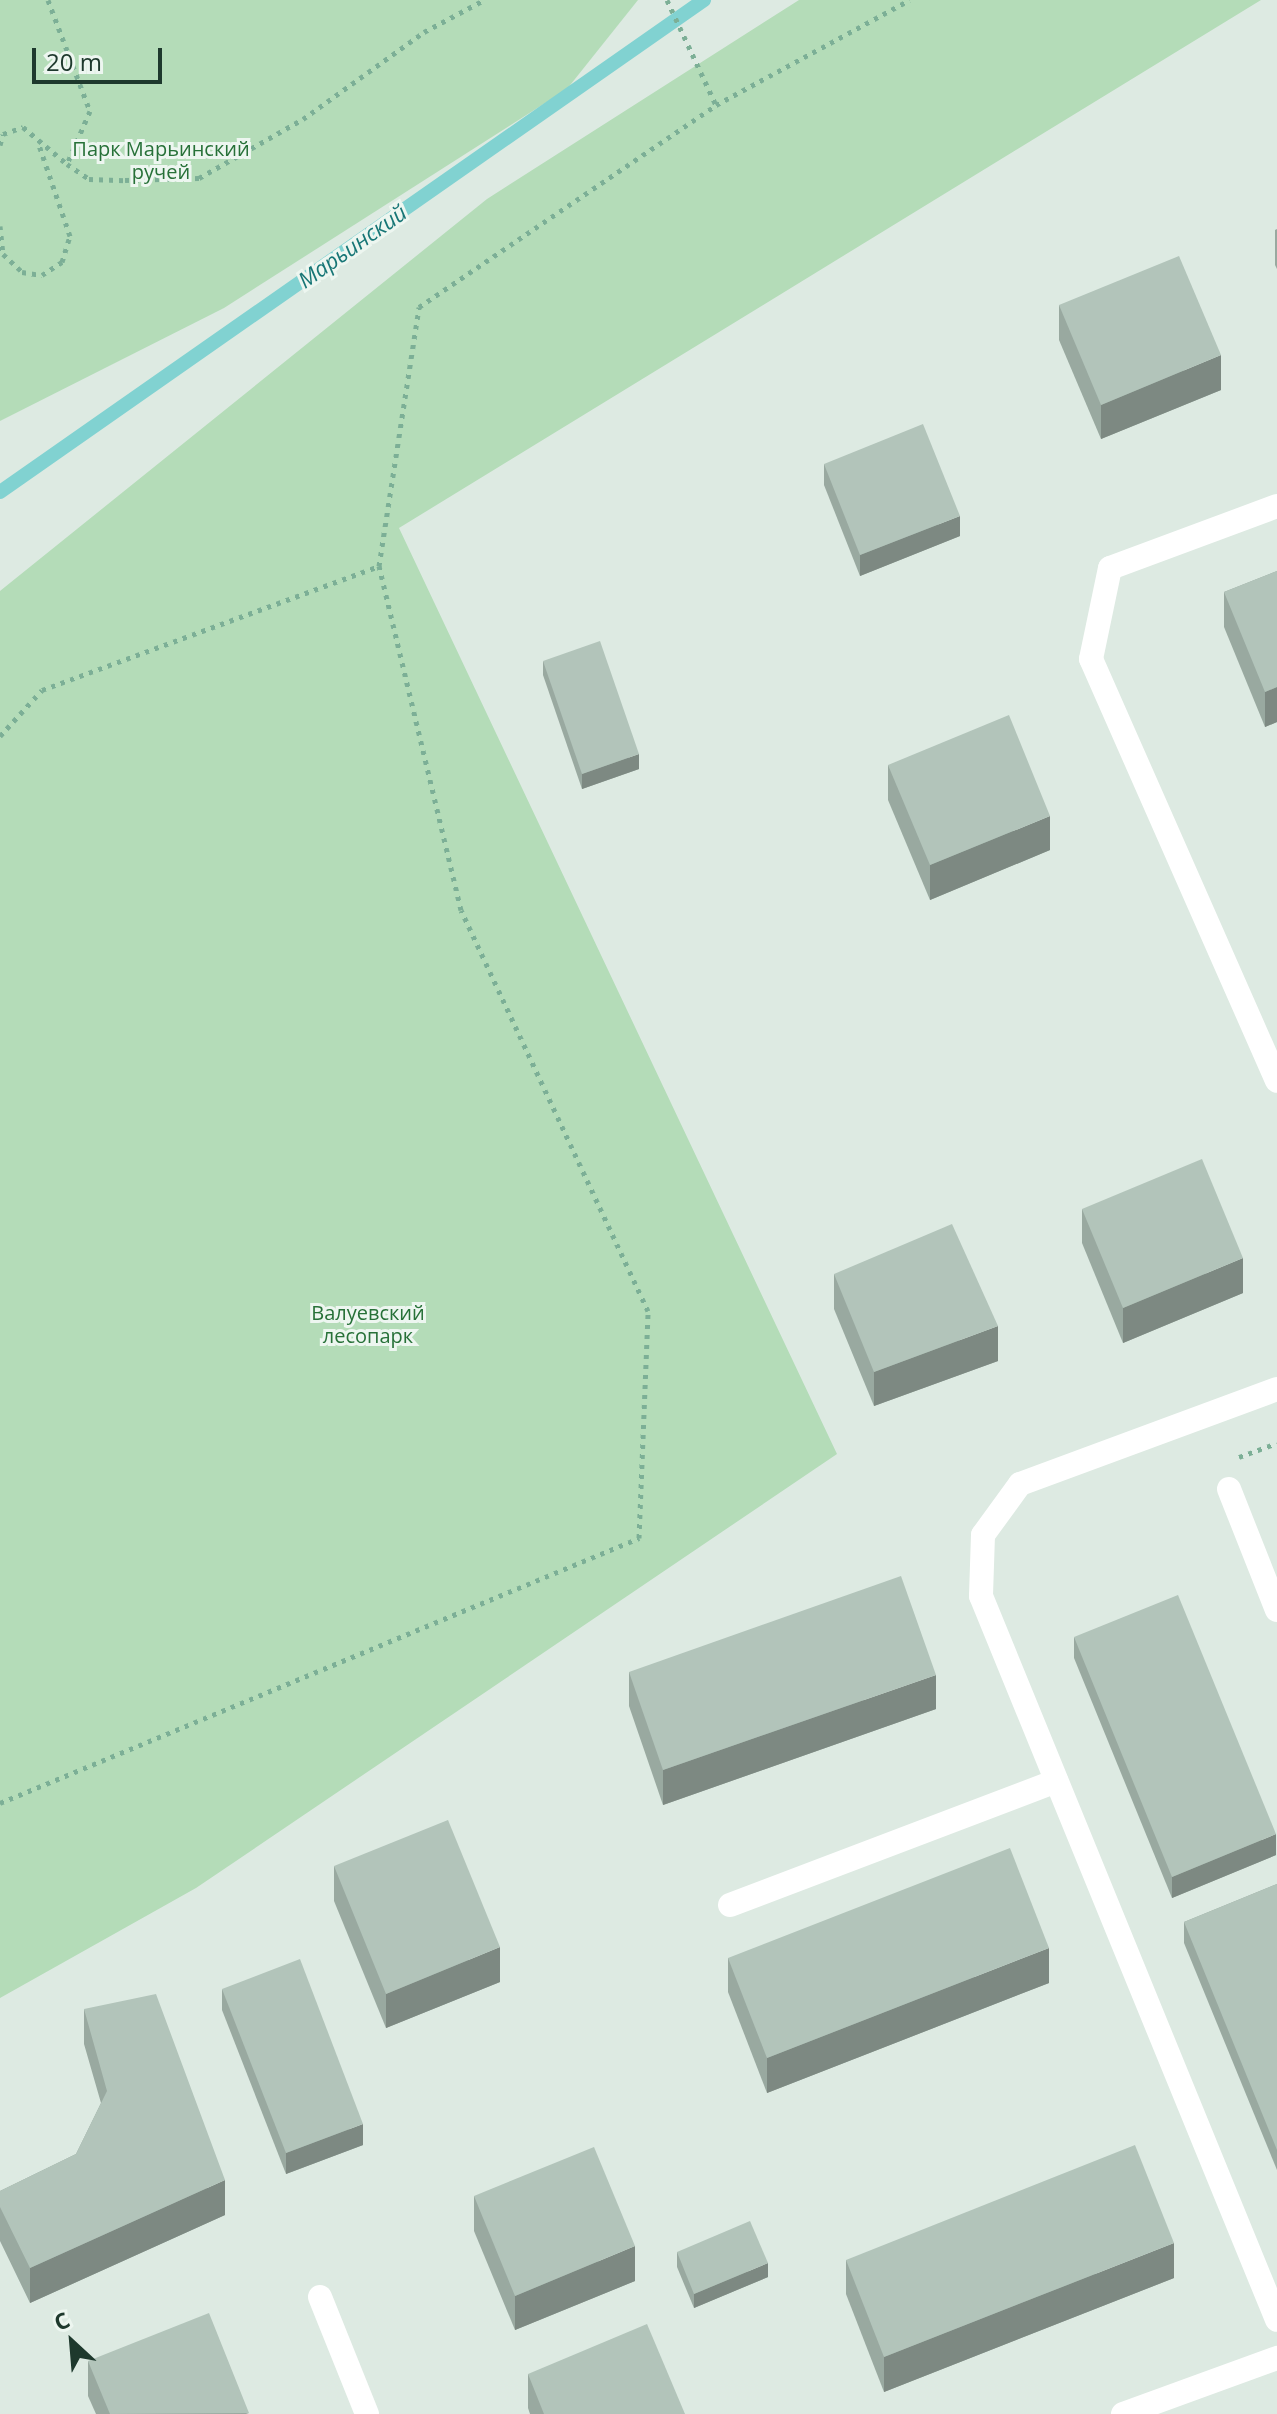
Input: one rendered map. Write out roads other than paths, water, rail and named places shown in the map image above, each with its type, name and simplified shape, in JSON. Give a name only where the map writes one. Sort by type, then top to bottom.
[{"type":"street","points":[[1277,506],[1110,568],[1091,659],[1277,1081]]},
{"type":"street","points":[[1277,1389],[1020,1484],[983,1535],[981,1596],[1277,2320]]},
{"type":"street","points":[[1229,1489],[1277,1610]]},
{"type":"street","points":[[730,1905],[1056,1781]]},
{"type":"street","points":[[320,2297],[367,2414]]},
{"type":"street","points":[[1123,2414],[1277,2358]]},
{"type":"waterway","name":"Марьинский","points":[[0,492],[704,0]]},
{"type":"park label","name":"Парк Марьинский ручей","points":[[161,160]]},
{"type":"park label","name":"Валуевский лесопарк","points":[[368,1324]]}]
